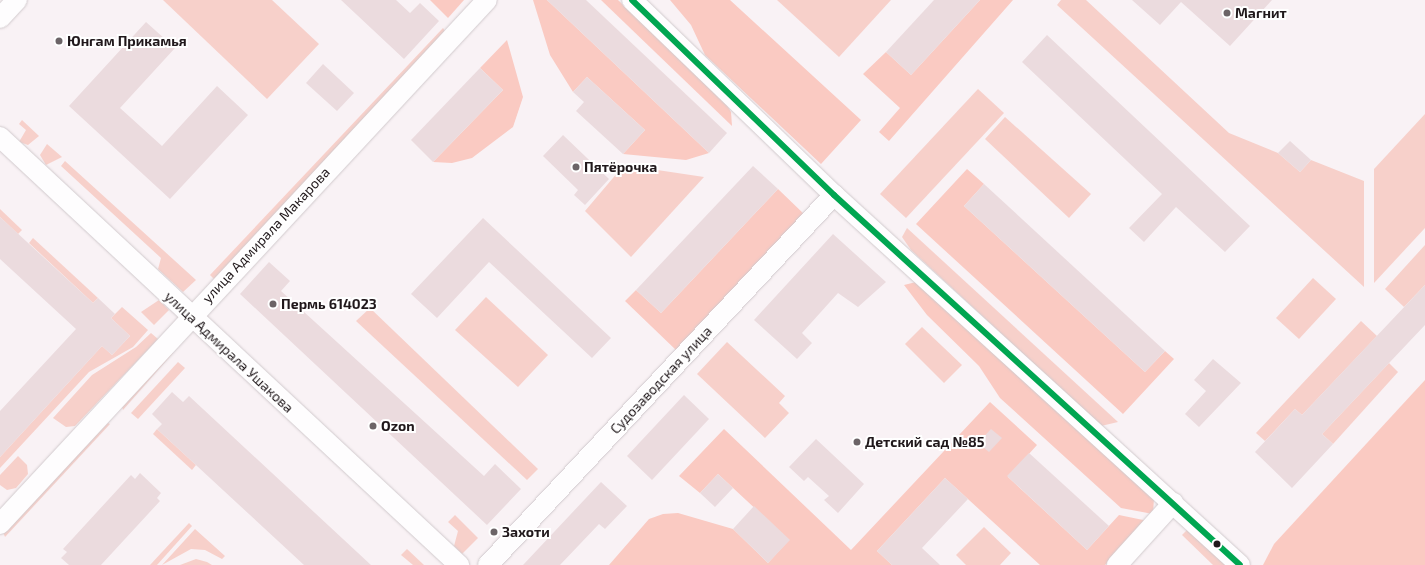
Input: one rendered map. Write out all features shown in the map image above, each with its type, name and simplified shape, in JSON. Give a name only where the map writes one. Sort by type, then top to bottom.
[{"type":"street","points":[[0,18],[17,0]]},
{"type":"street","name":"улица Адмирала Макарова","points":[[0,524],[190,317],[486,0]]},
{"type":"street","points":[[632,0],[834,195],[1240,565]]},
{"type":"street","name":"улица Адмирала Ушакова","points":[[0,137],[190,317],[459,565]]},
{"type":"street","name":"Судозаводская улица","points":[[488,565],[834,195]]},
{"type":"street","points":[[1116,565],[1173,503]]},
{"type":"shaded area","points":[[163,0],[272,0],[319,44],[267,99]]},
{"type":"shaded area","points":[[430,0],[464,0],[448,18]]},
{"type":"shaded area","points":[[533,0],[547,0],[709,153],[686,160],[623,154],[645,130],[587,77],[573,92],[550,55]]},
{"type":"shaded area","points":[[601,0],[618,0],[725,102],[731,112],[732,126]]},
{"type":"shaded area","points":[[670,0],[730,0],[861,120],[821,164],[705,55],[691,25]]},
{"type":"shaded area","points":[[777,0],[891,0],[839,57]]},
{"type":"shaded area","points":[[980,0],[1013,0],[889,141],[879,132],[900,108],[863,74],[886,52],[911,75]]},
{"type":"shaded area","points":[[1061,0],[1086,0],[1229,133],[1278,153],[1300,172],[1311,160],[1364,181],[1364,287],[1057,5]]},
{"type":"shaded area","points":[[443,28],[445,31],[215,280],[210,275]]},
{"type":"shaded area","points":[[507,40],[523,97],[513,127],[472,158],[452,163],[433,162],[503,90],[480,68]]},
{"type":"shaded area","points":[[978,89],[1004,113],[906,218],[880,194]]},
{"type":"shaded area","points":[[1425,114],[1425,228],[1374,283],[1374,169]]},
{"type":"shaded area","points":[[1005,117],[1091,194],[1069,218],[985,139]]},
{"type":"shaded area","points":[[22,120],[39,136],[28,145],[19,142],[26,130],[19,124]]},
{"type":"shaded area","points":[[47,144],[62,157],[46,165],[40,155]]},
{"type":"shaded area","points":[[65,161],[196,280],[183,292],[158,269],[161,258],[61,166]]},
{"type":"shaded area","points":[[624,165],[704,177],[631,257],[585,211]]},
{"type":"shaded area","points":[[967,169],[984,184],[964,206],[1145,372],[1165,351],[1174,359],[1123,414],[916,224]]},
{"type":"shaded area","points":[[778,189],[805,215],[677,351],[625,301],[636,290],[661,313]]},
{"type":"shaded area","points":[[0,209],[22,230],[18,234],[0,217]]},
{"type":"shaded area","points":[[907,228],[1118,422],[1101,426],[911,250],[902,237]]},
{"type":"shaded area","points":[[33,238],[98,298],[93,303],[29,243]]},
{"type":"shaded area","points":[[1425,245],[1425,285],[1404,307],[1385,289]]},
{"type":"shaded area","points":[[1313,278],[1336,299],[1299,339],[1276,318]]},
{"type":"shaded area","points":[[916,282],[1154,498],[1153,514],[1121,508],[1000,398],[979,366],[927,315],[904,285]]},
{"type":"shaded area","points":[[486,297],[548,355],[518,387],[455,330]]},
{"type":"shaded area","points":[[159,300],[169,310],[154,325],[141,312]]},
{"type":"shaded area","points":[[122,307],[148,330],[133,347],[89,372],[0,468],[0,457],[102,346],[112,355],[130,336],[111,318]]},
{"type":"shaded area","points":[[370,308],[538,469],[527,480],[356,321]]},
{"type":"shaded area","points":[[1361,321],[1377,336],[1302,415],[1295,409],[1265,441],[1256,433]]},
{"type":"shaded area","points":[[922,327],[962,365],[944,383],[905,344]]},
{"type":"shaded area","points":[[151,333],[158,339],[75,426],[66,427],[53,418],[92,375],[136,347]]},
{"type":"shaded area","points":[[727,342],[785,396],[779,403],[789,413],[765,438],[697,374]]},
{"type":"shaded area","points":[[169,349],[173,353],[123,410],[122,407]]},
{"type":"shaded area","points":[[178,362],[185,368],[138,419],[131,413]]},
{"type":"shaded area","points":[[1389,363],[1398,372],[1333,444],[1322,434]]},
{"type":"shaded area","points":[[1425,380],[1425,565],[1263,565],[1274,544]]},
{"type":"shaded area","points":[[990,402],[1037,445],[1008,477],[1087,550],[1119,515],[1148,521],[1105,565],[1040,565],[945,478],[877,551],[892,565],[609,565],[649,519],[663,514],[678,513],[733,529],[768,563],[789,540],[718,474],[700,493],[679,476],[724,429],[851,550]]},
{"type":"shaded area","points":[[108,423],[110,424],[5,537],[3,532]]},
{"type":"shaded area","points":[[157,429],[196,465],[192,470],[153,434]]},
{"type":"shaded area","points":[[18,456],[27,465],[28,474],[16,488],[7,490],[0,485],[0,475]]},
{"type":"shaded area","points":[[455,515],[478,538],[462,554],[454,546],[458,531],[448,522]]},
{"type":"shaded area","points":[[189,523],[192,526],[157,565],[150,565]]},
{"type":"shaded area","points":[[984,527],[1011,553],[1000,565],[966,565],[956,555]]},
{"type":"shaded area","points":[[195,529],[225,556],[222,559],[205,550],[191,549],[162,565]]},
{"type":"shaded area","points":[[1188,529],[1226,565],[1213,565],[1182,535]]},
{"type":"shaded area","points":[[407,549],[424,565],[413,565],[401,555]]},
{"type":"shaded area","points":[[196,559],[212,565],[180,565]]},
{"type":"building","points":[[341,0],[396,0],[410,13],[420,3],[439,21],[404,59]]},
{"type":"building","points":[[547,0],[586,0],[727,133],[709,153]]},
{"type":"building","points":[[934,0],[980,0],[911,75],[886,52]]},
{"type":"building","name":"Магнит","points":[[1132,0],[1272,0],[1230,46],[1181,2],[1160,25]]},
{"type":"building","points":[[146,22],[175,48],[120,108],[162,146],[217,86],[248,115],[170,199],[69,106]]},
{"type":"building","points":[[1047,35],[1250,226],[1225,252],[1176,207],[1144,242],[1129,228],[1162,194],[1022,62]]},
{"type":"building","points":[[323,64],[354,93],[337,111],[306,83]]},
{"type":"building","points":[[480,68],[503,90],[433,162],[411,140]]},
{"type":"building","points":[[587,77],[645,130],[623,154],[576,111],[584,102],[573,92]]},
{"type":"building","name":"Пятёрочка","points":[[563,135],[609,179],[585,205],[574,195],[578,190],[543,156]]},
{"type":"building","points":[[1290,141],[1311,160],[1300,172],[1278,153]]},
{"type":"building","points":[[753,166],[778,189],[661,313],[636,290]]},
{"type":"building","points":[[984,184],[1165,351],[1145,372],[964,206]]},
{"type":"building","points":[[0,217],[93,303],[98,298],[115,314],[111,318],[130,336],[112,355],[102,346],[0,457],[0,411],[76,329],[0,259]]},
{"type":"building","points":[[483,218],[611,338],[592,358],[489,262],[437,318],[411,294]]},
{"type":"building","points":[[833,234],[886,282],[858,307],[838,293],[802,333],[812,343],[797,359],[754,320]]},
{"type":"building","points":[[269,262],[290,281],[281,291],[484,476],[495,464],[521,489],[487,525],[240,294]]},
{"type":"building","points":[[1425,285],[1425,325],[1322,434],[1333,444],[1292,488],[1255,452],[1295,409],[1302,415]]},
{"type":"building","points":[[1213,359],[1241,383],[1199,427],[1185,414],[1206,391],[1194,380]]},
{"type":"building","points":[[172,392],[183,402],[189,396],[371,565],[304,565],[157,429],[162,424],[152,414]]},
{"type":"building","points":[[684,395],[709,419],[652,480],[627,456]]},
{"type":"building","points":[[991,429],[1002,438],[989,452],[978,443]]},
{"type":"building","points":[[816,439],[864,484],[838,513],[824,500],[829,496],[808,477],[804,481],[789,467]]},
{"type":"building","points":[[1029,453],[1109,526],[1087,550],[1007,476]]},
{"type":"building","points":[[140,473],[161,493],[157,498],[160,501],[101,565],[69,565],[61,558],[67,552],[63,549],[131,475],[135,479]]},
{"type":"building","points":[[718,474],[733,488],[715,507],[700,493]]},
{"type":"building","points":[[945,478],[968,499],[922,548],[940,565],[892,565],[877,551]]},
{"type":"building","points":[[601,482],[627,506],[605,529],[599,524],[560,565],[523,565]]},
{"type":"building","points":[[754,506],[790,540],[768,563],[733,529]]},
{"type":"transit line","points":[[632,0],[834,195],[1240,565]]},
{"type":"place","name":"Магнит","points":[[1227,13]]},
{"type":"place","name":"Юнгам Прикамья","points":[[59,41]]},
{"type":"place","name":"Пятёрочка","points":[[576,167]]},
{"type":"place","name":"Пермь 614023","points":[[273,304]]},
{"type":"place","name":"Ozon","points":[[373,426]]},
{"type":"place","name":"Детский сад №85","points":[[857,442]]},
{"type":"place","name":"Захоти","points":[[494,532]]}]
